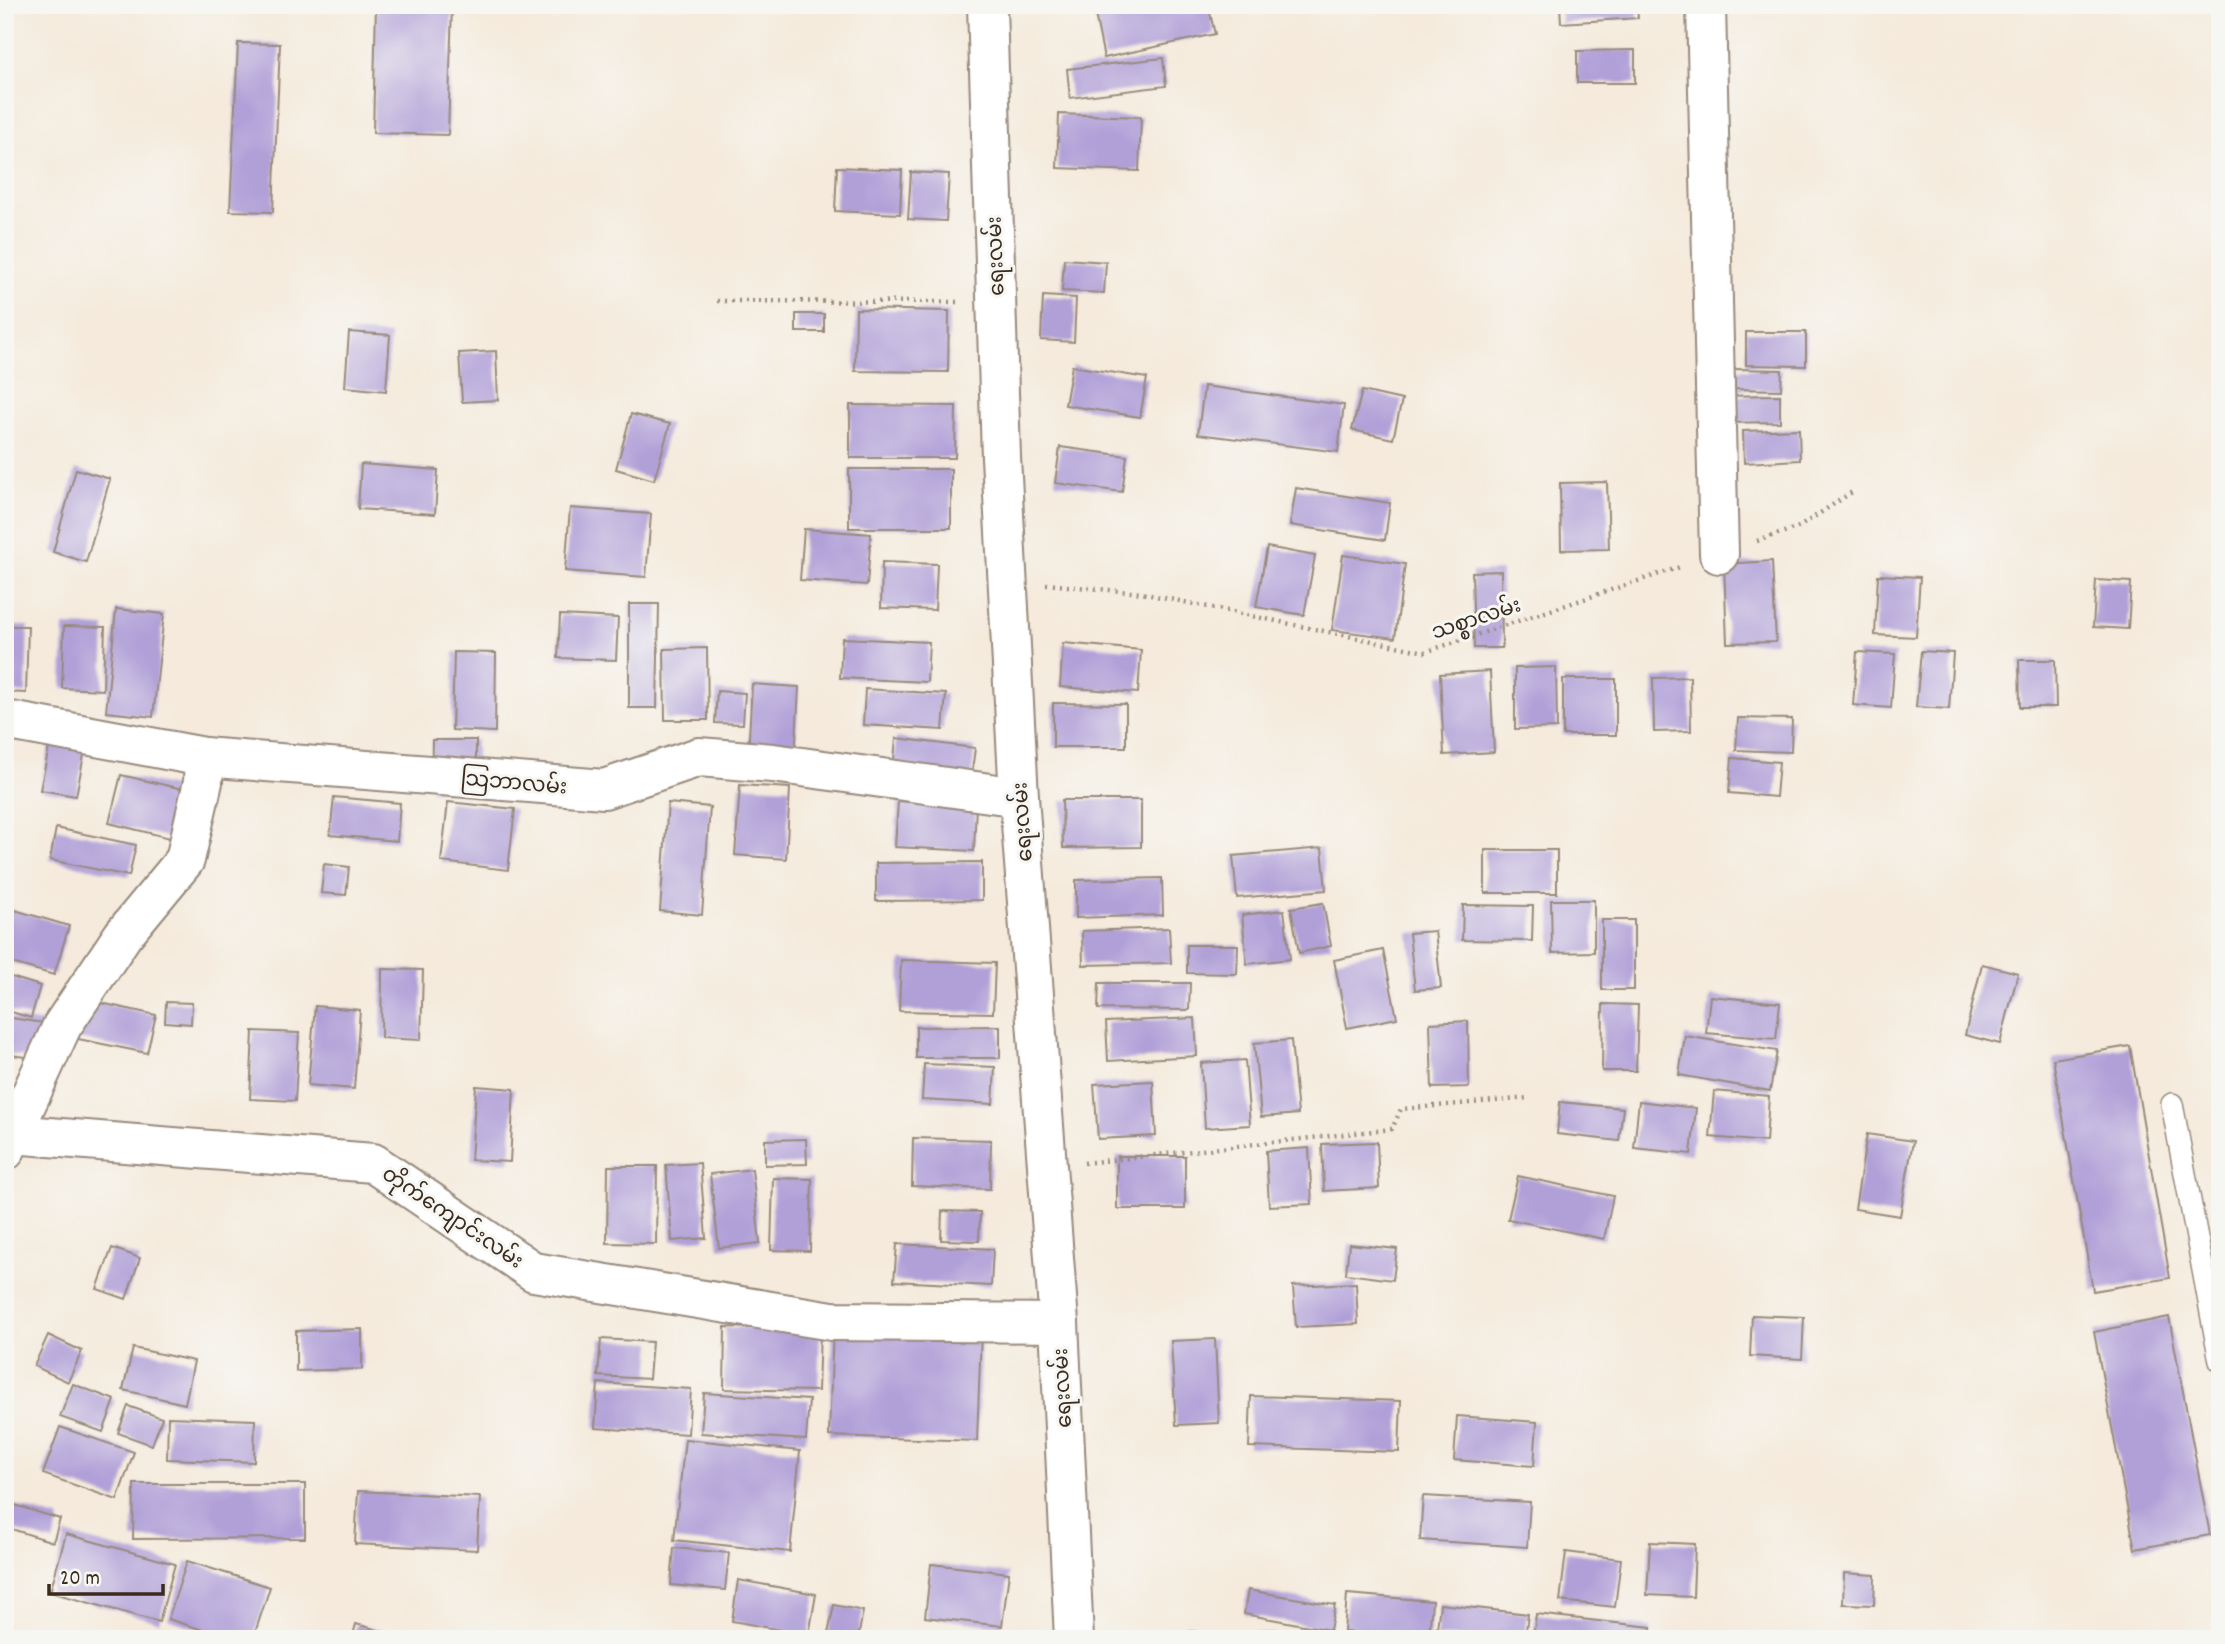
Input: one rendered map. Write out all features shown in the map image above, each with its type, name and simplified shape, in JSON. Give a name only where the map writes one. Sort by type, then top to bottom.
[{"type":"street","name":"ရေးလမ်း","points":[[987,5],[1007,580],[1020,797],[1059,1323],[1074,1639]]},
{"type":"street","points":[[1706,5],[1719,554]]},
{"type":"street","name":"သြဘာလမ်း","points":[[5,720],[204,757],[604,789],[699,757],[773,763],[1020,797]]},
{"type":"street","points":[[9,1142],[62,1026],[123,934],[186,860],[203,782],[204,757]]},
{"type":"street","name":"တိုက်ကျောင်းလမ်း","points":[[9,1142],[373,1163],[534,1272],[832,1321],[1059,1323]]},
{"type":"lane","points":[[2172,1104],[2220,1362]]},
{"type":"path","points":[[717,300],[997,302]]},
{"type":"path","name":"သစ္စာလမ်း","points":[[1007,580],[1141,593],[1425,652],[1799,527],[1852,492]]},
{"type":"path","points":[[1048,1167],[1392,1129],[1401,1109],[1529,1098]]},
{"type":"building","points":[[376,5],[452,5],[448,135],[373,133]]},
{"type":"building","points":[[1128,5],[1208,5],[1215,34],[1104,58],[1095,14],[1129,8]]},
{"type":"building","points":[[1560,5],[1637,5],[1638,18],[1561,23]]},
{"type":"building","points":[[238,43],[280,44],[273,212],[230,211]]},
{"type":"building","points":[[1635,50],[1635,83],[1577,83],[1577,51]]},
{"type":"building","points":[[1163,58],[1166,86],[1070,98],[1067,69]]},
{"type":"building","points":[[1059,114],[1141,117],[1139,171],[1057,168]]},
{"type":"building","points":[[837,167],[902,170],[900,214],[835,211]]},
{"type":"building","points":[[911,172],[949,174],[946,221],[908,219]]},
{"type":"building","points":[[1064,259],[1106,262],[1104,293],[1062,291]]},
{"type":"building","points":[[1043,296],[1076,298],[1074,342],[1041,340]]},
{"type":"building","points":[[856,309],[949,311],[948,372],[855,371]]},
{"type":"building","points":[[796,314],[824,314],[824,332],[796,332]]},
{"type":"building","points":[[349,332],[390,335],[386,391],[345,387]]},
{"type":"building","points":[[1746,332],[1806,332],[1806,366],[1746,365]]},
{"type":"building","points":[[496,351],[498,400],[462,402],[459,353]]},
{"type":"building","points":[[1072,366],[1147,378],[1140,417],[1065,405]]},
{"type":"building","points":[[1733,369],[1782,370],[1781,390],[1733,389]]},
{"type":"building","points":[[1204,386],[1344,405],[1338,452],[1198,434]]},
{"type":"building","points":[[1362,391],[1402,400],[1393,439],[1352,430]]},
{"type":"building","points":[[1780,395],[1780,422],[1718,423],[1718,396]]},
{"type":"building","points":[[850,405],[956,406],[955,458],[850,458]]},
{"type":"building","points":[[631,414],[670,424],[654,480],[616,469]]},
{"type":"building","points":[[1799,429],[1800,460],[1744,463],[1743,431]]},
{"type":"building","points":[[1060,447],[1127,456],[1122,492],[1055,483]]},
{"type":"building","points":[[361,464],[438,470],[435,514],[358,509]]},
{"type":"building","points":[[76,469],[110,479],[86,562],[53,552]]},
{"type":"building","points":[[849,469],[951,469],[951,528],[849,528]]},
{"type":"building","points":[[1607,482],[1609,549],[1561,550],[1560,483]]},
{"type":"building","points":[[1296,488],[1390,503],[1385,540],[1290,525]]},
{"type":"building","points":[[570,508],[651,514],[646,577],[565,571]]},
{"type":"building","points":[[804,529],[871,534],[867,585],[800,580]]},
{"type":"building","points":[[1267,547],[1315,556],[1304,615],[1256,607]]},
{"type":"building","points":[[1343,555],[1405,564],[1395,638],[1332,630]]},
{"type":"building","points":[[1772,561],[1776,642],[1727,643],[1724,564]]},
{"type":"building","points":[[882,562],[937,564],[935,610],[881,608]]},
{"type":"building","points":[[1501,571],[1502,648],[1474,648],[1472,572]]},
{"type":"building","points":[[1878,575],[1920,577],[1916,637],[1875,635]]},
{"type":"building","points":[[2096,580],[2131,582],[2128,629],[2093,627]]},
{"type":"building","points":[[629,604],[659,604],[657,708],[629,708]]},
{"type":"building","points":[[116,609],[164,614],[153,717],[106,712]]},
{"type":"building","points":[[560,615],[618,618],[616,660],[558,658]]},
{"type":"building","points":[[5,626],[28,626],[26,693],[5,692]]},
{"type":"building","points":[[64,626],[105,627],[103,690],[62,688]]},
{"type":"building","points":[[842,638],[929,642],[927,682],[840,678]]},
{"type":"building","points":[[1063,643],[1141,650],[1138,693],[1060,687]]},
{"type":"building","points":[[707,648],[708,720],[665,720],[664,649]]},
{"type":"building","points":[[1921,651],[1953,653],[1949,709],[1916,707]]},
{"type":"building","points":[[454,652],[496,653],[495,732],[452,730]]},
{"type":"building","points":[[1857,652],[1895,654],[1891,708],[1853,705]]},
{"type":"building","points":[[2019,660],[2055,660],[2056,707],[2020,707]]},
{"type":"building","points":[[1556,667],[1557,728],[1515,729],[1515,668]]},
{"type":"building","points":[[1490,671],[1494,752],[1444,755],[1440,674]]},
{"type":"building","points":[[1690,677],[1691,731],[1654,732],[1653,678]]},
{"type":"building","points":[[1563,679],[1616,679],[1616,735],[1563,735]]},
{"type":"building","points":[[752,684],[799,687],[795,758],[748,755]]},
{"type":"building","points":[[865,689],[946,694],[943,730],[863,725]]},
{"type":"building","points":[[717,691],[745,693],[743,724],[715,723]]},
{"type":"building","points":[[1053,703],[1126,704],[1126,747],[1053,747]]},
{"type":"building","points":[[1738,718],[1792,719],[1791,752],[1736,750]]},
{"type":"building","points":[[896,738],[975,748],[971,779],[893,770]]},
{"type":"building","points":[[432,740],[476,740],[476,791],[431,790]]},
{"type":"building","points":[[50,743],[85,750],[76,796],[40,790]]},
{"type":"building","points":[[1732,758],[1779,762],[1776,797],[1729,793]]},
{"type":"building","points":[[121,775],[187,790],[174,839],[109,823]]},
{"type":"building","points":[[740,785],[790,788],[786,859],[735,855]]},
{"type":"building","points":[[334,797],[400,803],[397,841],[330,835]]},
{"type":"building","points":[[1062,800],[1141,800],[1141,847],[1063,848]]},
{"type":"building","points":[[898,801],[976,805],[974,851],[895,847]]},
{"type":"building","points":[[448,802],[515,809],[508,870],[441,862]]},
{"type":"building","points":[[668,803],[710,807],[702,915],[660,911]]},
{"type":"building","points":[[56,828],[136,845],[129,876],[50,860]]},
{"type":"building","points":[[1322,848],[1326,890],[1237,898],[1233,856]]},
{"type":"building","points":[[1485,850],[1557,850],[1557,893],[1485,893]]},
{"type":"building","points":[[982,862],[982,900],[876,901],[876,863]]},
{"type":"building","points":[[324,864],[349,867],[346,895],[321,893]]},
{"type":"building","points":[[1162,878],[1163,915],[1076,918],[1076,880]]},
{"type":"building","points":[[1551,900],[1594,900],[1594,952],[1552,953]]},
{"type":"building","points":[[1323,903],[1331,946],[1299,953],[1291,908]]},
{"type":"building","points":[[1463,905],[1533,906],[1532,941],[1462,940]]},
{"type":"building","points":[[8,908],[69,926],[54,975],[5,961],[5,918]]},
{"type":"building","points":[[1284,910],[1290,959],[1247,964],[1242,915]]},
{"type":"building","points":[[1602,920],[1634,920],[1634,990],[1602,990]]},
{"type":"building","points":[[1169,928],[1171,963],[1083,965],[1082,931]]},
{"type":"building","points":[[1435,931],[1441,988],[1415,990],[1409,933]]},
{"type":"building","points":[[1187,945],[1238,945],[1237,974],[1187,973]]},
{"type":"building","points":[[1383,950],[1397,1018],[1347,1028],[1334,960]]},
{"type":"building","points":[[901,960],[995,963],[993,1013],[899,1011]]},
{"type":"building","points":[[1982,964],[2018,973],[2000,1044],[1965,1035]]},
{"type":"building","points":[[382,969],[423,970],[421,1040],[381,1038]]},
{"type":"building","points":[[5,975],[40,986],[31,1018],[5,1010]]},
{"type":"building","points":[[1099,983],[1190,983],[1189,1010],[1098,1009]]},
{"type":"building","points":[[1710,996],[1780,1003],[1776,1039],[1706,1033]]},
{"type":"building","points":[[87,1000],[156,1015],[147,1053],[78,1039]]},
{"type":"building","points":[[166,1002],[192,1003],[191,1024],[165,1022]]},
{"type":"building","points":[[1603,1004],[1638,1005],[1636,1071],[1602,1071]]},
{"type":"building","points":[[315,1006],[360,1010],[354,1089],[308,1085]]},
{"type":"building","points":[[5,1017],[44,1023],[39,1059],[5,1054]]},
{"type":"building","points":[[1195,1018],[1197,1056],[1108,1061],[1106,1022]]},
{"type":"building","points":[[1468,1021],[1469,1087],[1432,1088],[1430,1023]]},
{"type":"building","points":[[1000,1026],[1000,1058],[916,1058],[916,1027]]},
{"type":"building","points":[[253,1031],[299,1033],[295,1101],[250,1099]]},
{"type":"building","points":[[1685,1036],[1777,1051],[1770,1091],[1679,1075]]},
{"type":"building","points":[[1291,1040],[1298,1114],[1261,1117],[1254,1043]]},
{"type":"building","points":[[2130,1046],[2170,1278],[2093,1291],[2053,1059]]},
{"type":"building","points":[[1245,1060],[1250,1125],[1205,1128],[1201,1063]]},
{"type":"building","points":[[924,1064],[995,1067],[993,1104],[922,1100]]},
{"type":"building","points":[[1153,1081],[1156,1136],[1098,1139],[1094,1084]]},
{"type":"building","points":[[476,1086],[514,1089],[510,1162],[471,1160]]},
{"type":"building","points":[[1714,1091],[1769,1096],[1766,1142],[1710,1137]]},
{"type":"building","points":[[1639,1101],[1696,1108],[1691,1154],[1634,1148]]},
{"type":"building","points":[[1560,1102],[1623,1108],[1619,1141],[1557,1134]]},
{"type":"building","points":[[1867,1134],[1913,1141],[1900,1216],[1855,1209]]},
{"type":"building","points":[[913,1138],[991,1140],[990,1189],[912,1186]]},
{"type":"building","points":[[806,1139],[807,1164],[765,1165],[765,1140]]},
{"type":"building","points":[[1377,1142],[1379,1188],[1324,1191],[1322,1144]]},
{"type":"building","points":[[1309,1148],[1312,1204],[1269,1206],[1266,1151]]},
{"type":"building","points":[[1117,1156],[1185,1156],[1185,1209],[1117,1209]]},
{"type":"building","points":[[700,1163],[706,1238],[672,1241],[666,1165]]},
{"type":"building","points":[[608,1166],[657,1166],[656,1244],[607,1243]]},
{"type":"building","points":[[752,1169],[760,1243],[719,1248],[710,1174]]},
{"type":"building","points":[[1518,1176],[1613,1196],[1604,1239],[1508,1219]]},
{"type":"building","points":[[773,1178],[812,1179],[810,1251],[771,1250]]},
{"type":"building","points":[[942,1211],[980,1212],[979,1241],[941,1240]]},
{"type":"building","points":[[897,1244],[993,1249],[991,1286],[894,1281]]},
{"type":"building","points":[[1349,1244],[1397,1249],[1393,1280],[1346,1274]]},
{"type":"building","points":[[112,1248],[140,1258],[126,1299],[97,1289]]},
{"type":"building","points":[[1356,1283],[1358,1324],[1296,1327],[1293,1286]]},
{"type":"building","points":[[1752,1315],[1804,1317],[1802,1359],[1750,1356]]},
{"type":"building","points":[[2169,1317],[2210,1535],[2135,1549],[2094,1332]]},
{"type":"building","points":[[833,1326],[981,1332],[977,1441],[829,1436]]},
{"type":"building","points":[[725,1327],[820,1330],[818,1391],[724,1389]]},
{"type":"building","points":[[362,1329],[362,1369],[296,1371],[296,1331]]},
{"type":"building","points":[[48,1335],[82,1351],[68,1382],[34,1366]]},
{"type":"building","points":[[601,1339],[652,1342],[649,1379],[598,1376]]},
{"type":"building","points":[[1215,1339],[1219,1423],[1176,1425],[1171,1341]]},
{"type":"building","points":[[133,1348],[194,1361],[185,1404],[123,1390]]},
{"type":"building","points":[[598,1383],[691,1389],[688,1434],[595,1428]]},
{"type":"building","points":[[73,1384],[115,1400],[103,1432],[60,1417]]},
{"type":"building","points":[[704,1393],[809,1400],[806,1440],[701,1433]]},
{"type":"building","points":[[1251,1396],[1401,1401],[1399,1452],[1249,1447]]},
{"type":"building","points":[[128,1406],[162,1418],[152,1445],[118,1433]]},
{"type":"building","points":[[1457,1416],[1537,1422],[1534,1466],[1454,1460]]},
{"type":"building","points":[[168,1417],[255,1420],[254,1462],[167,1459]]},
{"type":"building","points":[[60,1427],[134,1452],[117,1500],[43,1474]]},
{"type":"building","points":[[685,1439],[800,1451],[790,1552],[674,1540]]},
{"type":"building","points":[[134,1484],[305,1484],[305,1538],[133,1539]]},
{"type":"building","points":[[358,1491],[480,1497],[477,1550],[355,1544]]},
{"type":"building","points":[[1423,1496],[1530,1502],[1527,1547],[1420,1540]]},
{"type":"building","points":[[5,1502],[60,1519],[53,1542],[5,1527]]},
{"type":"building","points":[[66,1534],[175,1564],[159,1622],[50,1592]]},
{"type":"building","points":[[1650,1542],[1695,1544],[1693,1597],[1647,1595]]},
{"type":"building","points":[[674,1548],[729,1553],[725,1590],[671,1585]]},
{"type":"building","points":[[1566,1552],[1621,1559],[1615,1607],[1560,1601]]},
{"type":"building","points":[[187,1561],[270,1587],[253,1639],[232,1639],[168,1619]]},
{"type":"building","points":[[931,1564],[1009,1573],[1002,1626],[925,1617]]},
{"type":"building","points":[[1844,1573],[1875,1575],[1874,1605],[1843,1604]]},
{"type":"building","points":[[738,1580],[816,1594],[809,1635],[732,1621]]},
{"type":"building","points":[[1248,1590],[1335,1605],[1330,1630],[1244,1614]]},
{"type":"building","points":[[1347,1594],[1432,1601],[1429,1639],[1344,1632]]},
{"type":"building","points":[[1440,1604],[1528,1614],[1525,1639],[1436,1637]]},
{"type":"building","points":[[834,1605],[863,1611],[858,1639],[827,1639]]},
{"type":"building","points":[[1536,1614],[1651,1627],[1650,1639],[1533,1639]]},
{"type":"building","points":[[356,1624],[385,1632],[384,1639],[352,1639]]},
{"type":"building","points":[[1191,1631],[1233,1637],[1190,1639]]},
{"type":"building","points":[[1253,1632],[1278,1635],[1278,1639],[1252,1639]]}]
